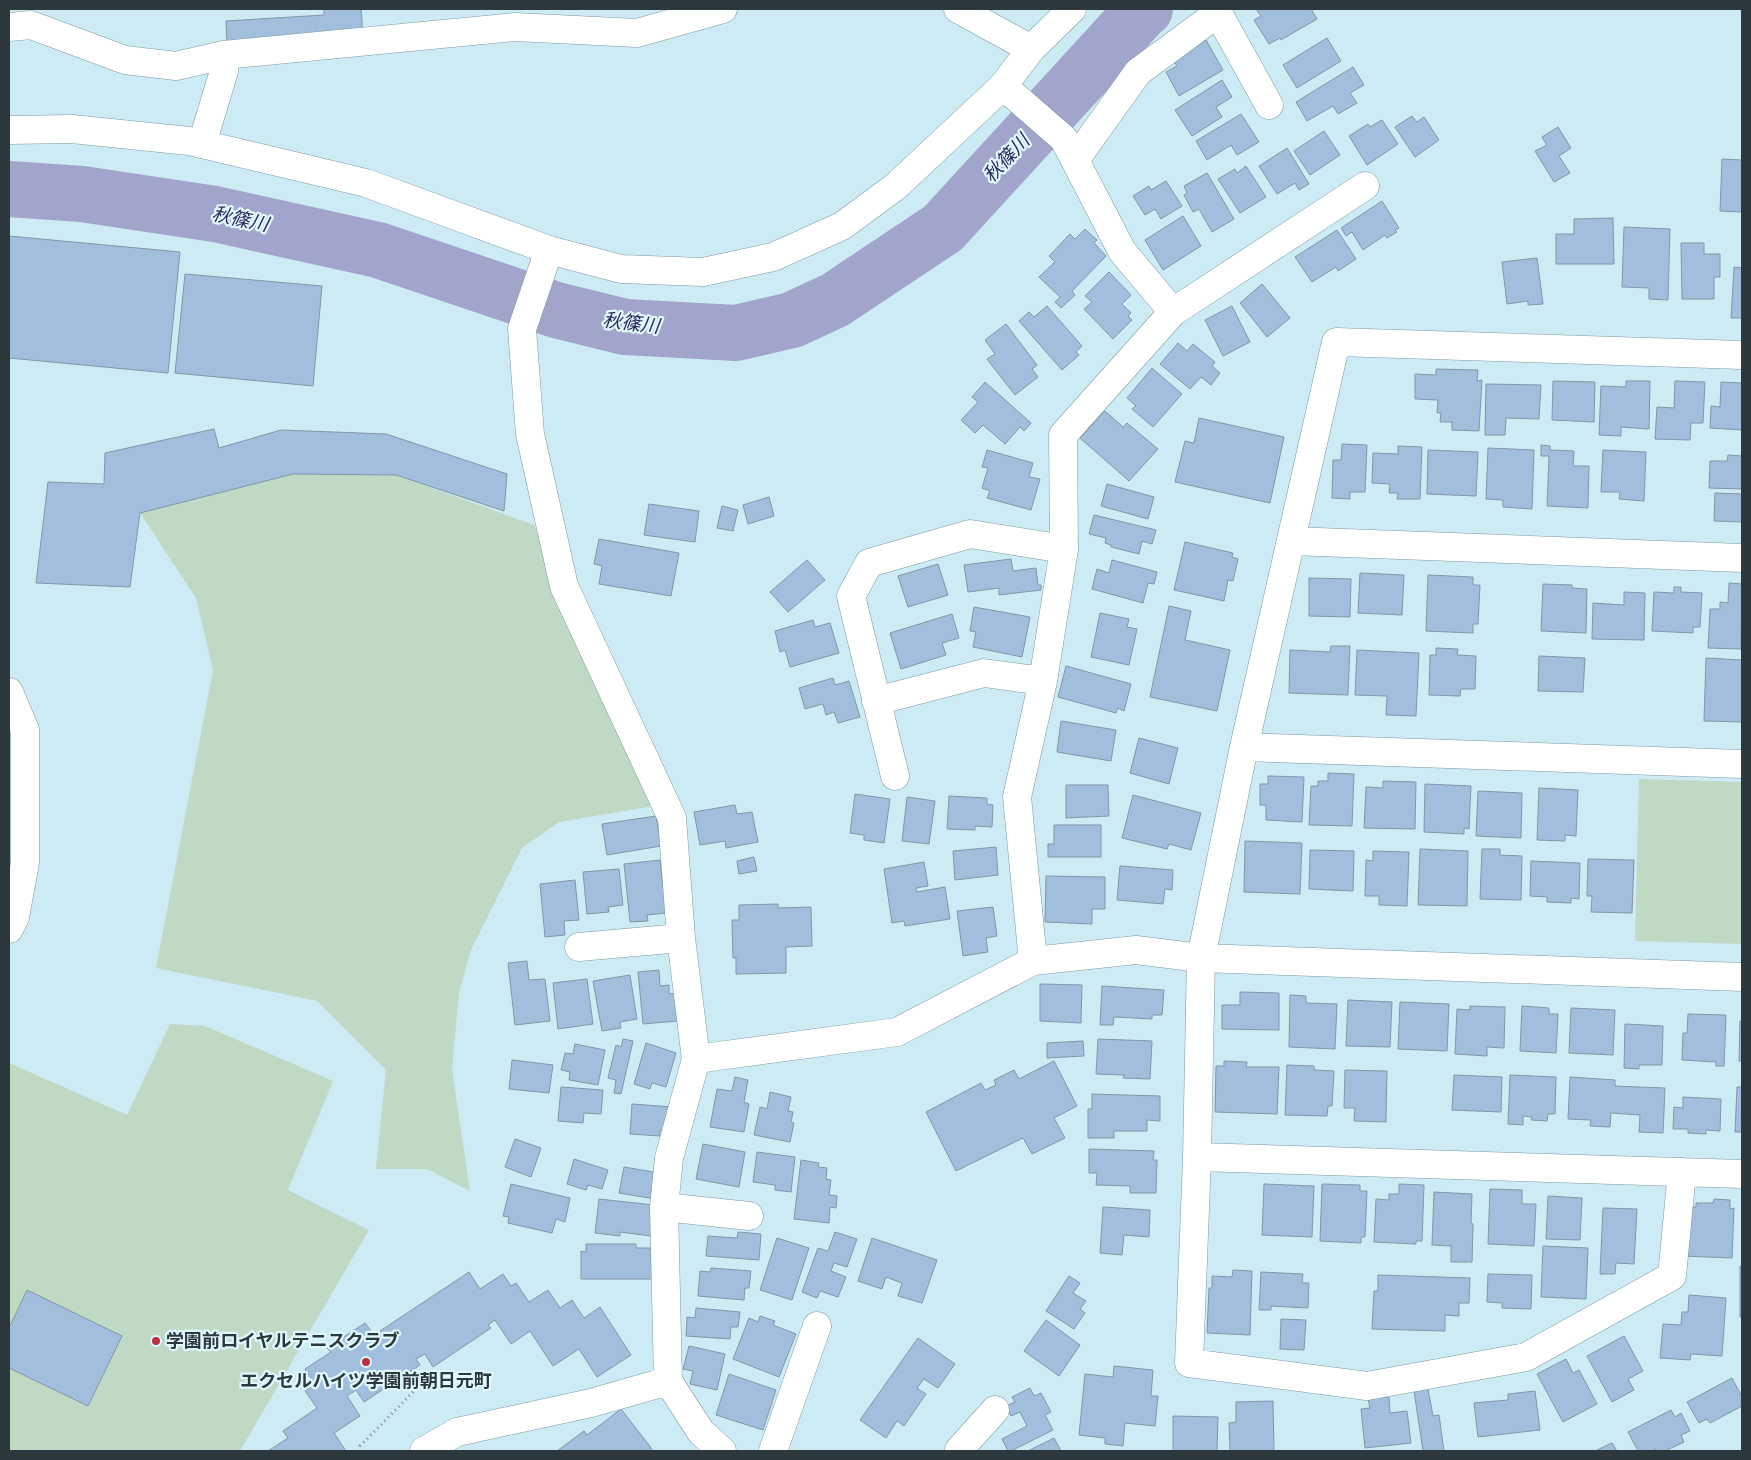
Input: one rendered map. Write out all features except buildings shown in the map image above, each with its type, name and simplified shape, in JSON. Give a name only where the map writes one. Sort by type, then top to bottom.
[{"type":"street","points":[[9,27],[31,25],[125,60],[176,66],[224,55],[515,27],[638,33],[723,9]]},
{"type":"street","points":[[958,9],[1031,49]]},
{"type":"street","points":[[9,130],[72,128],[188,141],[366,183],[546,260],[620,269],[703,272],[773,257],[842,226],[887,193],[1003,86],[1031,49],[1072,9]]},
{"type":"street","points":[[1069,150],[1138,72],[1218,13],[1269,105]]},
{"type":"street","points":[[202,144],[224,70],[224,55]]},
{"type":"street","points":[[1003,86],[1069,150],[1122,251],[1173,312]]},
{"type":"street","points":[[1033,961],[1017,797],[1043,682],[1064,549],[1063,435],[1173,312],[1364,186]]},
{"type":"street","points":[[546,260],[522,329],[530,434],[564,586],[672,818],[681,938],[696,1059],[669,1158],[664,1207],[668,1381],[701,1432],[722,1451]]},
{"type":"street","points":[[1682,1172],[1672,1276],[1526,1357],[1367,1386],[1189,1363],[1198,1157],[1201,958],[1244,747],[1336,342],[1742,355]]},
{"type":"street","points":[[895,776],[851,596],[869,563],[970,534],[1064,549]]},
{"type":"street","points":[[1292,541],[1742,558]]},
{"type":"street","points":[[876,701],[984,673],[1043,682]]},
{"type":"street","points":[[9,692],[25,730],[17,786],[25,863],[16,917],[9,929]]},
{"type":"street","points":[[1244,747],[1742,764]]},
{"type":"street","points":[[579,947],[681,938]]},
{"type":"street","points":[[696,1059],[897,1032],[1033,961],[1136,950],[1201,958],[1742,977]]},
{"type":"street","points":[[1198,1157],[1742,1174]]},
{"type":"street","points":[[664,1207],[749,1216]]},
{"type":"street","points":[[773,1451],[817,1326]]},
{"type":"street","points":[[424,1451],[457,1432],[592,1403],[668,1381]]},
{"type":"street","points":[[960,1451],[995,1410]]},
{"type":"path","points":[[361,1451],[360,1446],[422,1383]]},
{"type":"green space","points":[[293,474],[396,475],[534,525],[563,605],[654,806],[559,822],[522,848],[470,952],[459,994],[452,1069],[470,1191],[427,1169],[376,1169],[386,1070],[317,1001],[156,968],[213,670],[196,598],[140,513]]},
{"type":"green space","points":[[1639,779],[1742,782],[1742,944],[1635,941]]},
{"type":"green space","name":"学園前ロイヤルテニスクラブ","points":[[170,1024],[205,1026],[333,1081],[288,1190],[369,1230],[240,1451],[9,1451],[9,1063],[127,1115]]},
{"type":"waterway","name":"秋篠川","points":[[9,189],[82,194],[215,214],[378,250],[556,310],[625,327],[736,333],[792,320],[835,300],[943,228],[1145,9]]},
{"type":"place","name":"学園前ロイヤルテニスクラブ","points":[[156,1341]]},
{"type":"place","name":"エクセルハイツ学園前朝日元町","points":[[366,1362]]}]
